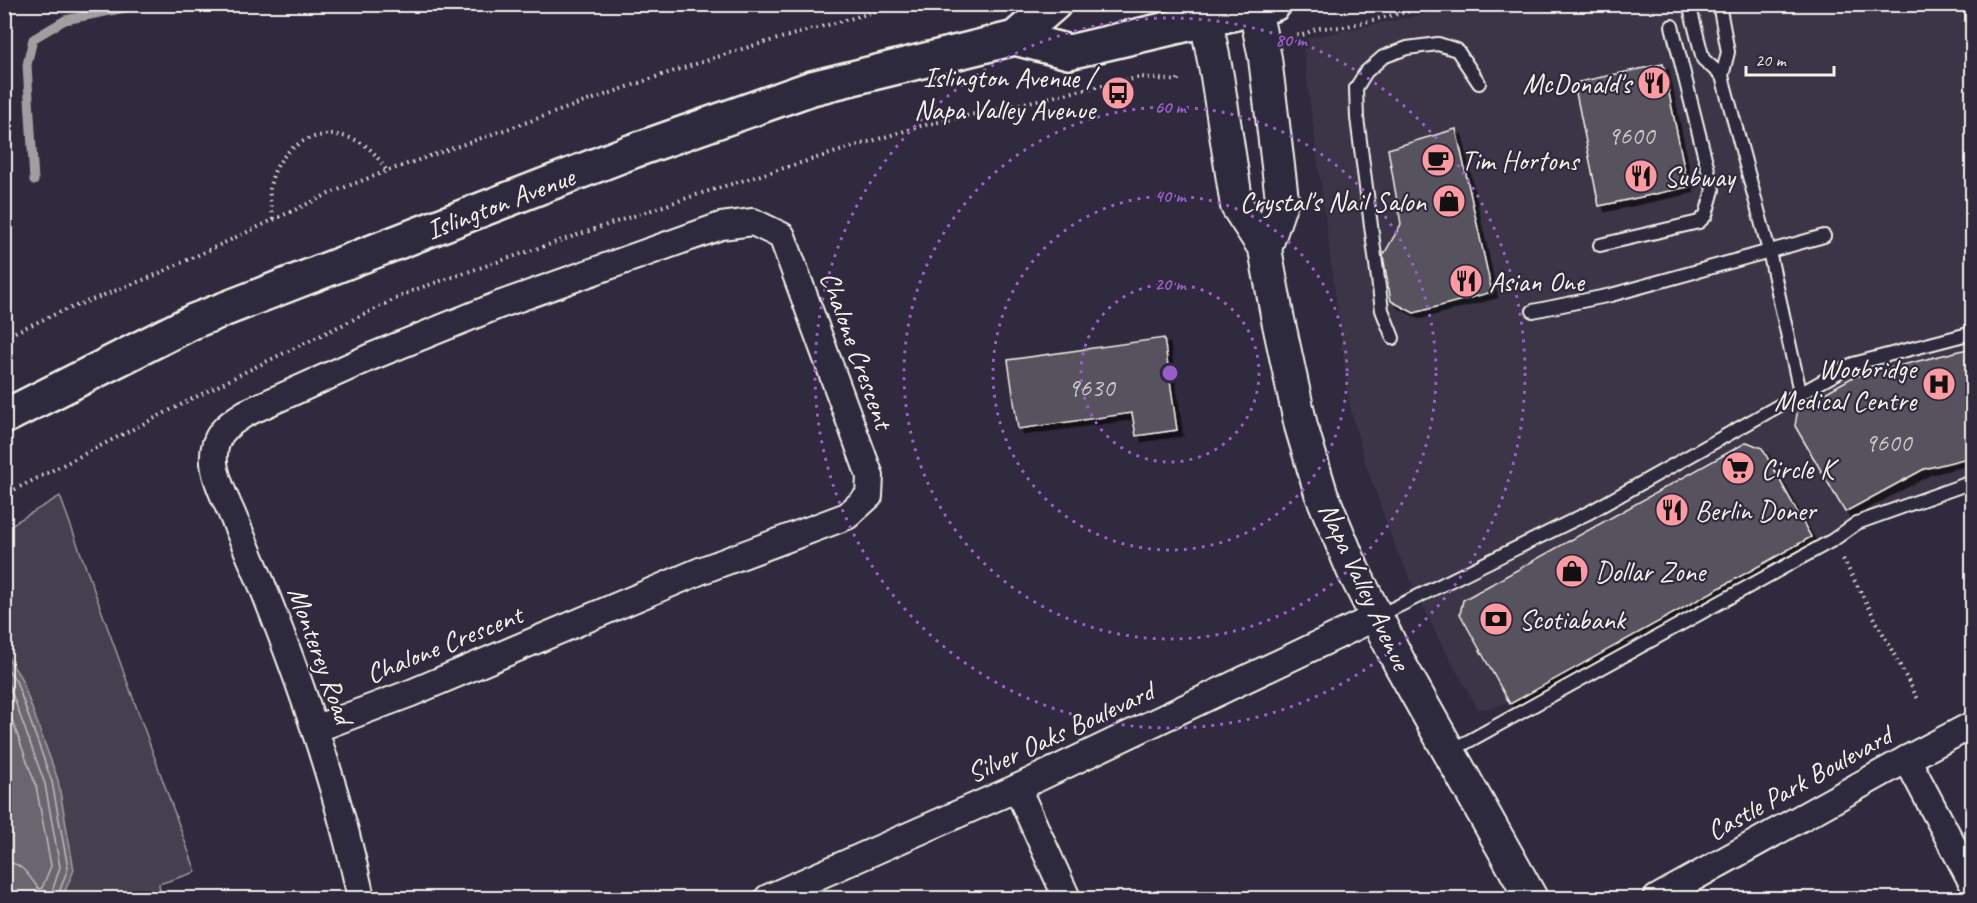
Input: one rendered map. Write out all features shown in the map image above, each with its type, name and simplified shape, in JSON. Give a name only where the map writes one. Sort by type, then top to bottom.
[{"type":"main road","name":"Islington Avenue","points":[[4,417],[194,321],[633,151],[812,88],[1015,38],[1054,4]]},
{"type":"main road","name":"Islington Avenue","points":[[1015,38],[1069,52],[1205,12],[1261,6]]},
{"type":"street","name":"Napa Valley Avenue","points":[[1261,6],[1282,199],[1265,249]]},
{"type":"street","name":"Napa Valley Avenue","points":[[1205,12],[1237,206],[1265,249],[1301,426],[1322,493],[1353,570],[1376,617],[1448,753],[1530,898]]},
{"type":"street","name":"Chalone Crescent","points":[[217,436],[232,421],[246,413],[373,356],[489,309],[721,226],[753,222],[782,236],[870,476],[869,496],[847,516],[700,571],[411,693],[315,729]]},
{"type":"street","name":"Monterey Road","points":[[217,436],[214,462],[219,485],[264,590],[315,729],[347,834],[361,898]]},
{"type":"street","name":"Silver Oaks Boulevard","points":[[768,898],[1017,788],[1376,617]]},
{"type":"street","name":"Castle Park Boulevard","points":[[1657,898],[1972,725]]},
{"type":"street","points":[[1907,759],[1972,882]]},
{"type":"street","points":[[1017,788],[1067,898]]},
{"type":"lane","points":[[1689,4],[1703,59],[1722,76]]},
{"type":"lane","points":[[1719,4],[1728,52],[1722,76],[1769,251],[1800,392]]},
{"type":"lane","points":[[1600,245],[1699,222],[1706,215],[1713,190],[1672,26]]},
{"type":"lane","points":[[1394,338],[1382,310],[1357,118],[1356,88],[1366,72],[1383,57],[1407,48],[1438,45],[1456,50],[1479,83]]},
{"type":"lane","points":[[1533,311],[1611,295],[1824,236]]},
{"type":"lane","points":[[1376,617],[1590,512],[1853,364],[1972,333]]},
{"type":"lane","points":[[1448,753],[1833,540],[1857,523],[1972,482]]},
{"type":"path","points":[[4,337],[60,312],[151,277],[335,191],[387,171],[745,48],[903,4]]},
{"type":"path","points":[[1297,35],[1300,36],[1318,28],[1343,27],[1440,4]]},
{"type":"path","points":[[1029,102],[1141,77],[1177,81],[1179,78]]},
{"type":"path","points":[[274,219],[269,199],[277,167],[289,152],[306,139],[325,133],[347,136],[364,144],[375,154],[387,171]]},
{"type":"path","points":[[1833,540],[1919,701]]},
{"type":"shaded area","points":[[1468,5],[1972,5],[1972,478],[1832,540],[1509,704],[1508,702],[1495,707],[1478,709],[1439,640],[1396,549],[1365,462],[1350,407],[1303,49],[1308,38]]},
{"type":"shaded area","points":[[60,496],[196,872],[159,884],[161,898],[5,898],[4,529]]},
{"type":"water","points":[[5,653],[21,678],[58,780],[74,870],[62,898],[17,898],[5,881]]},
{"type":"building","points":[[1663,64],[1688,187],[1599,206],[1574,83]]},
{"type":"building","points":[[1456,129],[1492,292],[1414,313],[1391,301],[1383,256],[1401,224],[1388,149]]},
{"type":"building","points":[[1164,338],[1177,430],[1136,436],[1132,413],[1018,429],[1008,360]]},
{"type":"building","points":[[1972,348],[1972,457],[1924,469],[1845,512],[1795,426],[1798,408],[1853,377]]},
{"type":"building","points":[[1747,442],[1762,448],[1811,537],[1510,704],[1460,614],[1463,600]]},
{"type":"waterway","points":[[34,181],[27,65],[33,39],[65,20],[145,4]]},
{"type":"place","name":"McDonald's","points":[[1654,83]]},
{"type":"place","name":"Islington Avenue / Napa Valley Avenue","points":[[1118,93]]},
{"type":"place","name":"Tim Hortons","points":[[1438,160]]},
{"type":"place","name":"Subway","points":[[1641,176]]},
{"type":"place","name":"Crystal's Nail Salon","points":[[1449,201]]},
{"type":"place","name":"Asian One","points":[[1466,281]]},
{"type":"place","name":"Woobridge Medical Centre","points":[[1939,384]]},
{"type":"place","name":"Circle K","points":[[1738,468]]},
{"type":"place","name":"Berlin Doner","points":[[1672,510]]},
{"type":"place","name":"Dollar Zone","points":[[1572,571]]},
{"type":"place","name":"Scotiabank","points":[[1496,619]]}]
